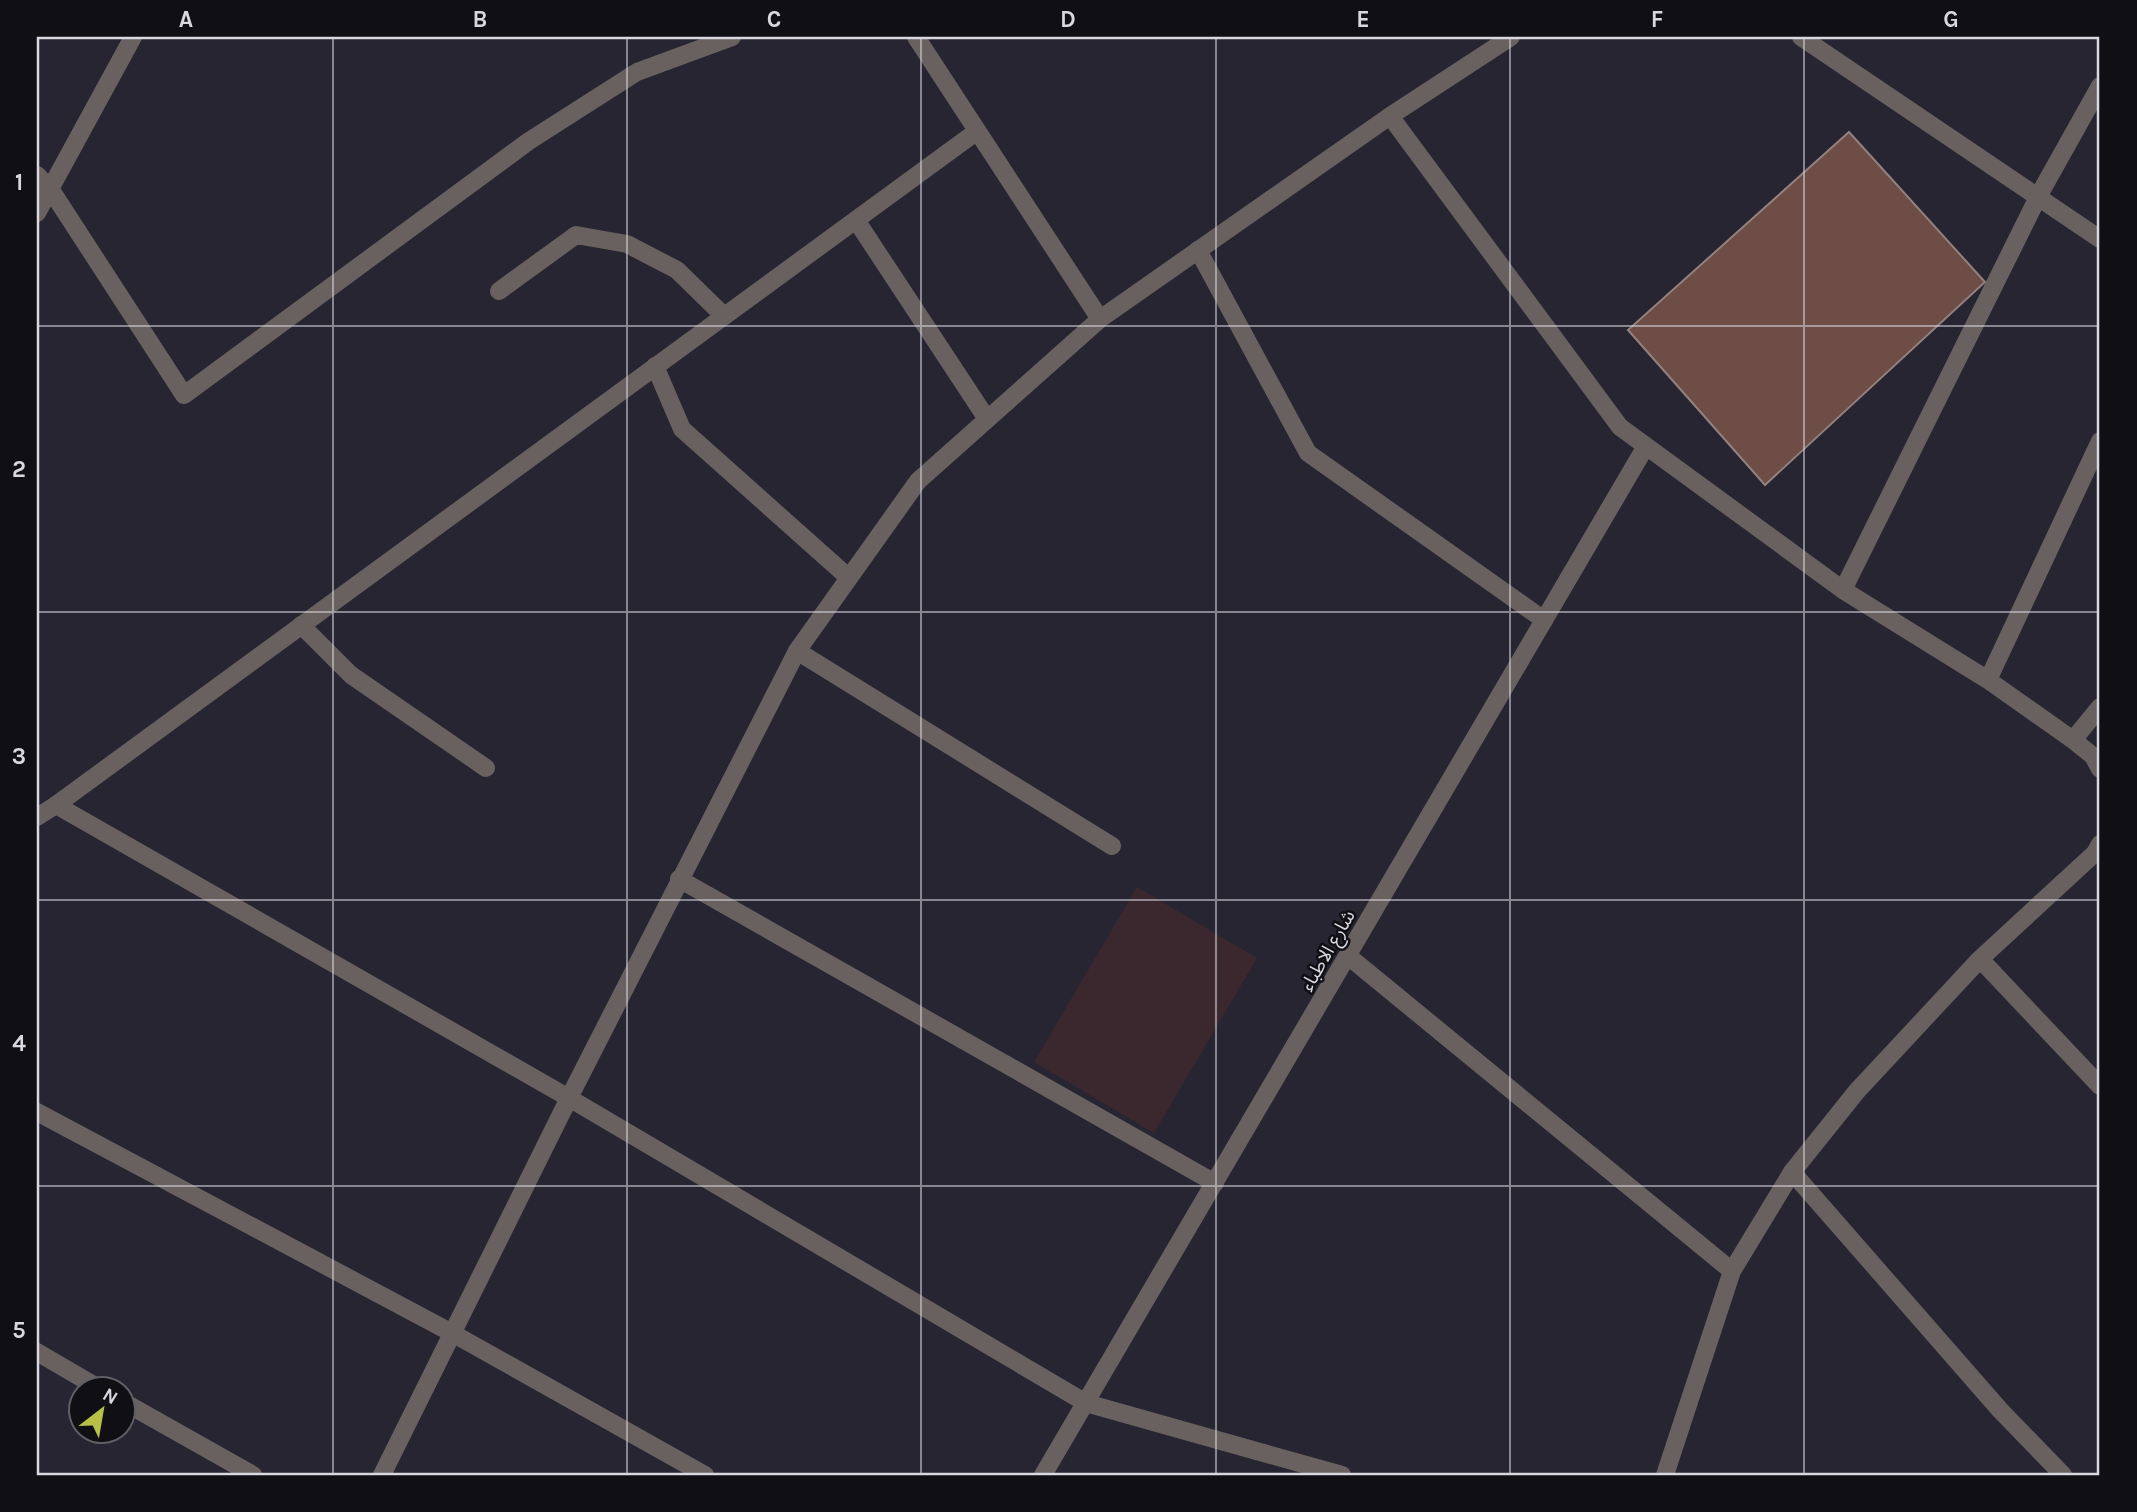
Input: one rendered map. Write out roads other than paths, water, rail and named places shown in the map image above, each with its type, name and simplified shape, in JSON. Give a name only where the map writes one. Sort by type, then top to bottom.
[{"type":"street","points":[[37,213],[133,37]]},
{"type":"street","points":[[37,175],[51,190],[184,395],[529,141],[638,72],[732,37]]},
{"type":"street","points":[[916,37],[1100,319]]},
{"type":"street","points":[[382,1475],[679,879],[797,651],[918,481],[1100,319],[1390,116],[1511,37]]},
{"type":"street","points":[[1801,37],[2039,195],[2100,239]]},
{"type":"street","points":[[1843,590],[2039,195],[2100,86]]},
{"type":"street","points":[[1390,116],[1620,427],[1843,590],[1987,680],[2073,740],[2093,756],[2100,769]]},
{"type":"street","points":[[976,132],[43,811],[569,1098],[1086,1403],[1342,1475]]},
{"type":"street","points":[[856,219],[986,419]]},
{"type":"street","points":[[499,291],[576,235],[627,244],[677,270],[724,316]]},
{"type":"street","points":[[1198,250],[1308,453],[1544,620]]},
{"type":"street","points":[[655,366],[682,429],[848,577]]},
{"type":"street","points":[[1987,680],[2100,441]]},
{"type":"street","name":"شارع الاطباء","points":[[1043,1475],[1646,446]]},
{"type":"street","points":[[301,625],[351,675],[486,768]]},
{"type":"street","points":[[797,651],[1112,846]]},
{"type":"street","points":[[2073,740],[2100,707]]},
{"type":"street","points":[[1665,1475],[1732,1271],[1792,1172],[1857,1091],[1980,959],[2098,851]]},
{"type":"street","points":[[679,879],[1215,1183]]},
{"type":"street","points":[[1348,956],[1732,1271]]},
{"type":"street","points":[[1980,959],[2100,1086]]},
{"type":"street","points":[[37,1112],[452,1333],[705,1475]]},
{"type":"street","points":[[1792,1172],[2000,1410],[2063,1475]]},
{"type":"street","points":[[37,1352],[78,1376]]},
{"type":"street","points":[[136,1409],[253,1475]]}]
